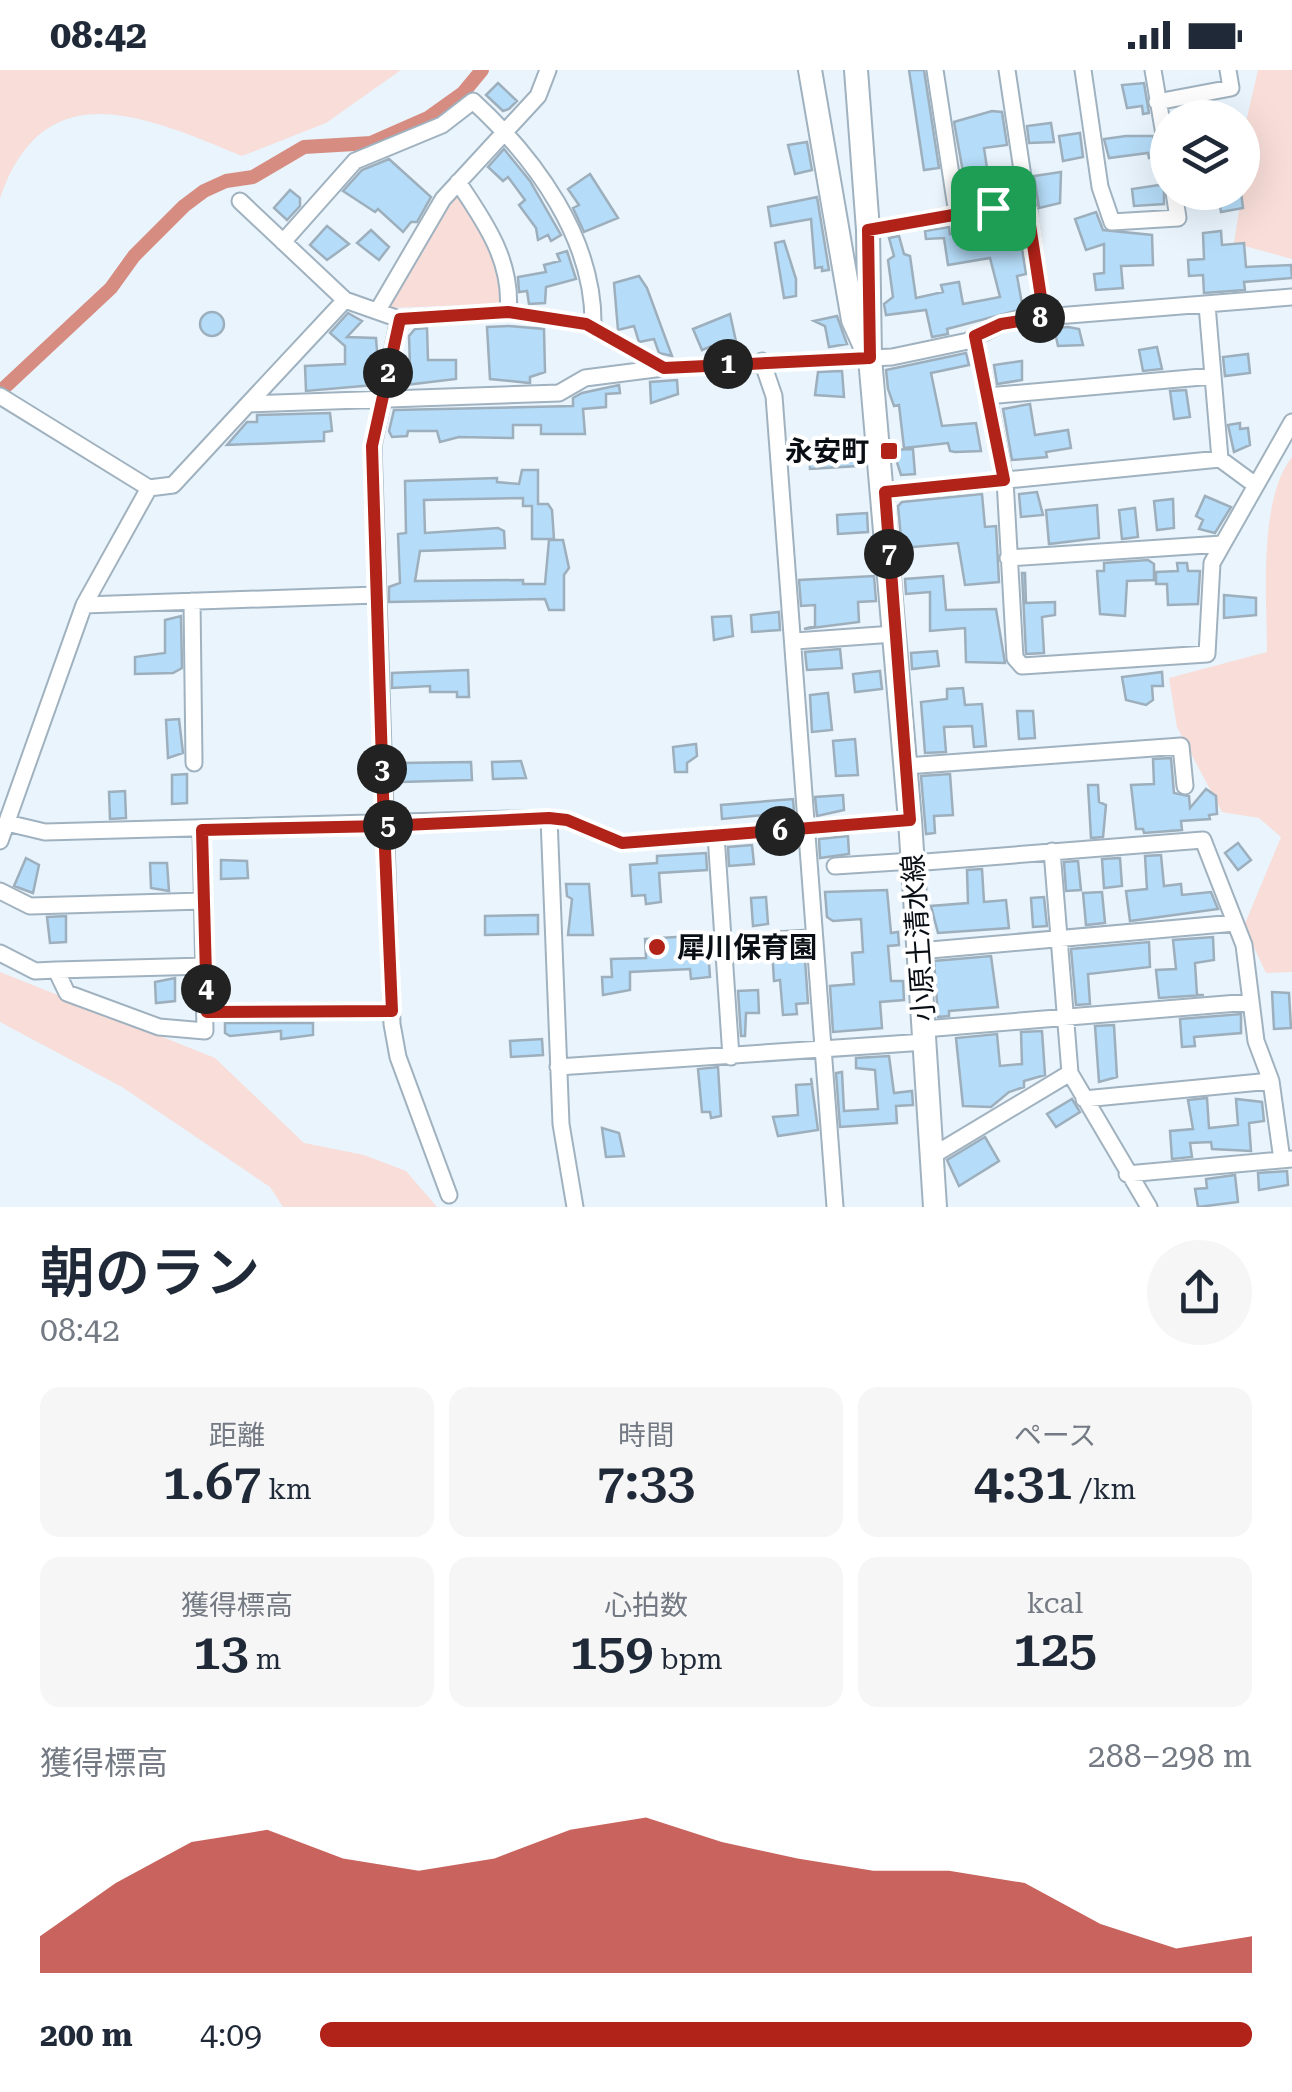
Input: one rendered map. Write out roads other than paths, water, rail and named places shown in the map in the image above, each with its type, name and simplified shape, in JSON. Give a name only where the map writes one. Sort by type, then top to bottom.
[{"type":"main road","points":[[810,70],[853,320],[870,358]]},
{"type":"main road","name":"小原土清水線","points":[[856,70],[868,230],[870,358],[885,492],[906,766],[935,1207]]},
{"type":"street","points":[[378,310],[443,199],[538,96],[548,70]]},
{"type":"street","points":[[935,70],[957,214]]},
{"type":"street","points":[[1007,70],[1044,317]]},
{"type":"street","points":[[1082,70],[1100,187],[1112,222],[1178,218],[1177,210]]},
{"type":"street","points":[[1153,70],[1157,100]]},
{"type":"street","points":[[1168,100],[1231,88],[1228,70]]},
{"type":"street","points":[[283,242],[355,161],[442,124],[473,101],[504,130],[567,218],[594,309],[593,328]]},
{"type":"street","points":[[458,182],[488,226],[502,257],[508,312]]},
{"type":"street","points":[[240,202],[345,300],[400,319],[508,312],[593,328],[664,368]]},
{"type":"street","points":[[868,230],[993,208],[1028,212]]},
{"type":"street","points":[[248,404],[559,393],[584,378],[664,368],[870,358],[975,336],[1001,324],[1044,317],[1292,298]]},
{"type":"street","points":[[0,396],[149,488],[173,485],[345,300]]},
{"type":"street","points":[[1207,305],[1220,459]]},
{"type":"street","points":[[400,319],[372,446],[392,1011],[398,1056],[449,1195]]},
{"type":"street","points":[[975,336],[1004,480],[1015,658],[1022,666],[1207,654],[1212,563],[1292,422]]},
{"type":"street","points":[[762,361],[774,396],[835,1207]]},
{"type":"street","points":[[988,396],[1213,376]]},
{"type":"street","points":[[885,492],[1220,459],[1254,484]]},
{"type":"street","points":[[0,841],[84,605],[149,488]]},
{"type":"street","points":[[1008,558],[1222,544]]},
{"type":"street","points":[[84,605],[376,596]]},
{"type":"street","points":[[192,602],[194,762]]},
{"type":"street","points":[[795,641],[894,634]]},
{"type":"street","points":[[906,766],[1182,746],[1186,786]]},
{"type":"street","points":[[7,822],[45,832],[384,826],[549,818],[567,820],[622,843],[910,820]]},
{"type":"street","points":[[549,818],[561,1124],[575,1207]]},
{"type":"street","points":[[56,970],[67,993],[160,1027],[205,1031],[202,830]]},
{"type":"street","points":[[716,834],[731,1057]]},
{"type":"street","points":[[835,866],[1203,840],[1244,944],[1256,1040],[1272,1081],[1287,1159],[1127,1174]]},
{"type":"street","points":[[1052,851],[1070,1072],[1148,1207]]},
{"type":"street","points":[[0,891],[30,906],[204,901]]},
{"type":"street","points":[[919,951],[1235,923]]},
{"type":"street","points":[[0,953],[35,971],[206,966]]},
{"type":"street","points":[[558,1067],[731,1057],[1068,1018],[1250,1002]]},
{"type":"street","points":[[207,1012],[392,1011]]},
{"type":"street","points":[[932,1156],[1070,1072]]},
{"type":"street","points":[[1084,1099],[1272,1081]]},
{"type":"waterway","points":[[4,388],[111,288],[134,256],[204,191],[226,181],[253,177],[304,147],[371,143],[428,118],[463,93],[482,70]]},
{"type":"place","name":"永安町","points":[[889,451]]},
{"type":"place","name":"犀川保育園","points":[[657,947]]}]
